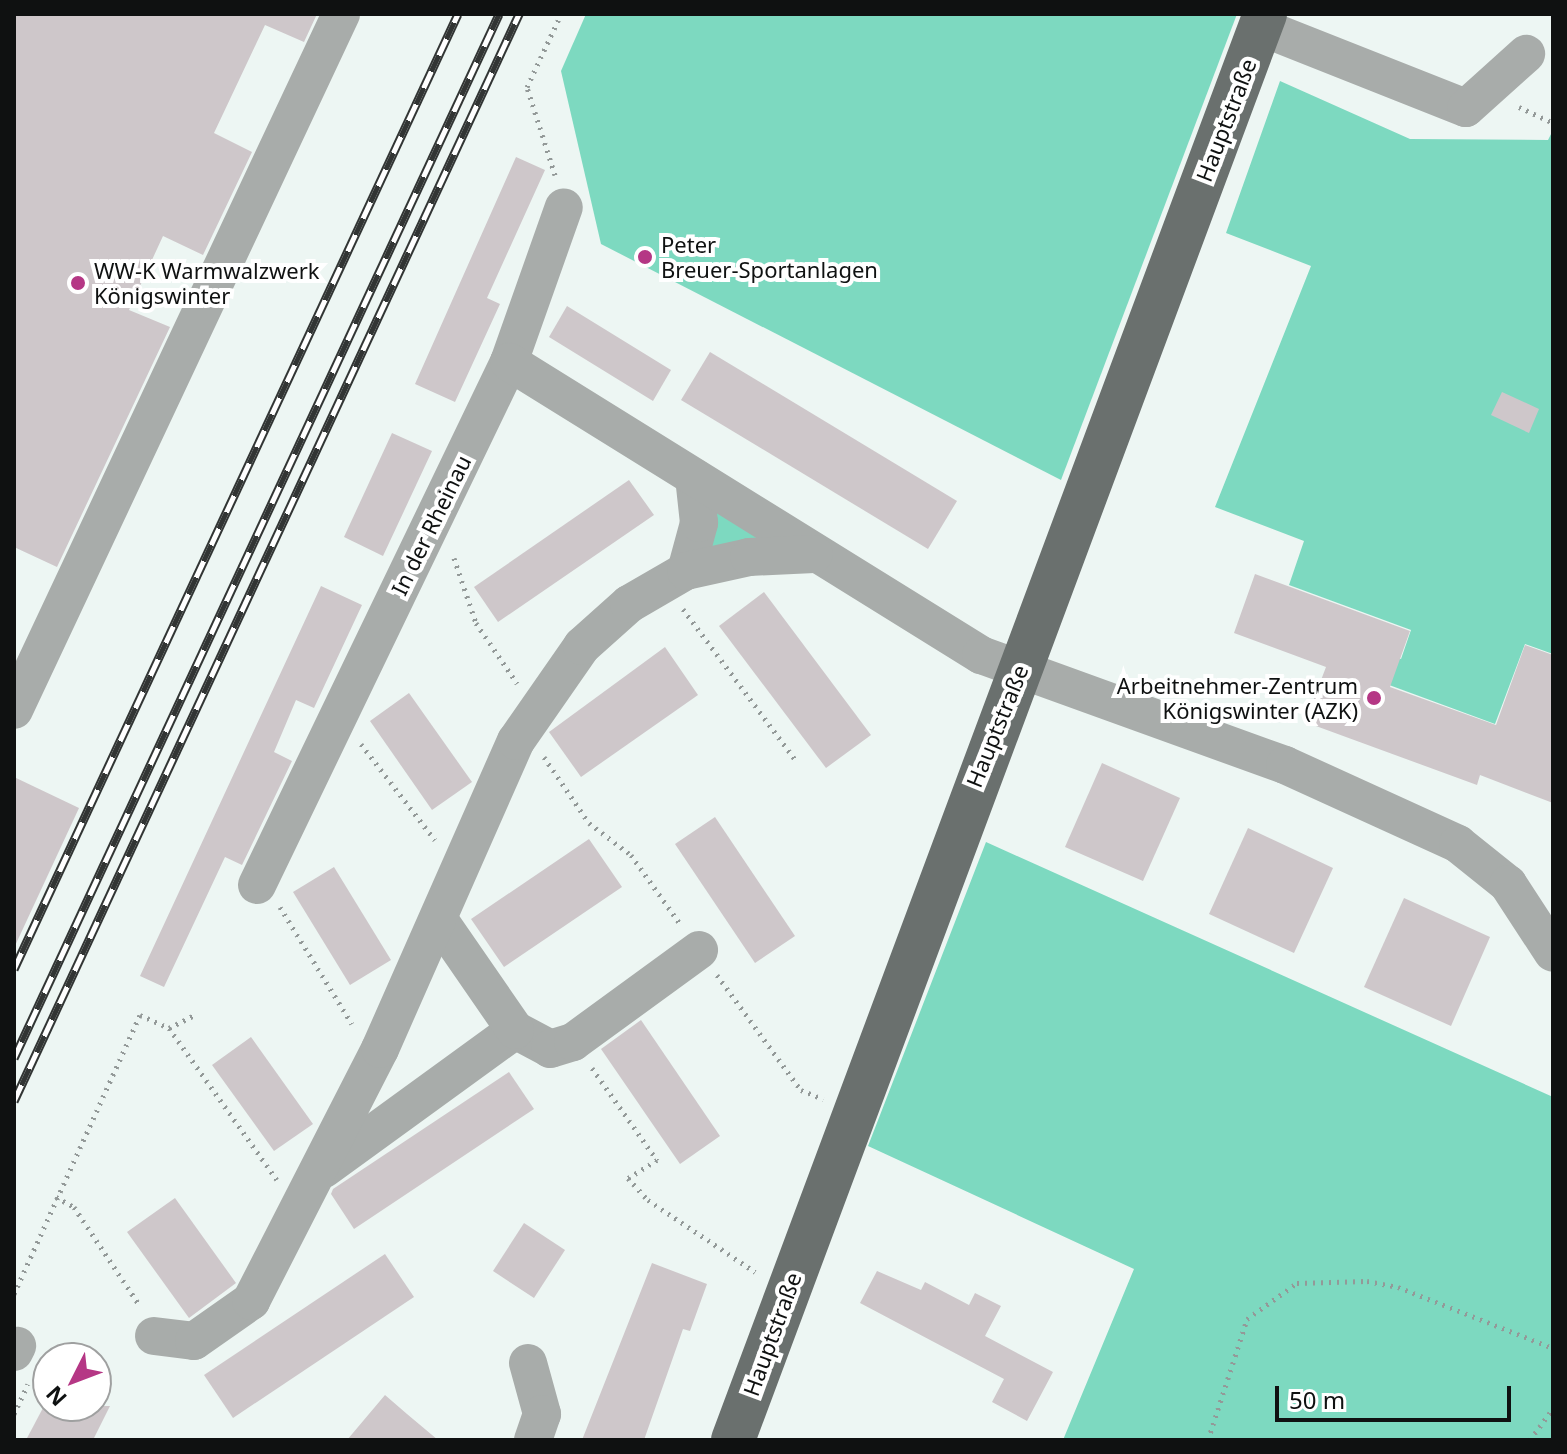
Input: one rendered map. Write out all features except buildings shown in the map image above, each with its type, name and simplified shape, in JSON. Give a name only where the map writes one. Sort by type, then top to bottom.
[{"type":"main road","name":"Hauptstraße","points":[[733,1440],[1263,20]]},
{"type":"street","points":[[14,710],[341,14]]},
{"type":"street","points":[[1263,20],[1466,108],[1526,54]]},
{"type":"street","name":"In der Rheinau","points":[[270,898],[437,512],[509,362],[564,207]]},
{"type":"street","points":[[509,362],[981,655],[1285,765],[1458,844],[1508,884],[1553,953]]},
{"type":"street","points":[[675,578],[699,523],[694,477]]},
{"type":"street","points":[[154,1336],[194,1341],[251,1301],[380,1049],[439,920],[457,870],[529,718],[582,646],[629,604],[675,578],[749,557],[814,554]]},
{"type":"street","points":[[439,920],[515,1030],[550,1049],[573,1042],[699,950]]},
{"type":"street","points":[[308,1191],[515,1030]]},
{"type":"street","points":[[528,1363],[542,1414],[533,1440]]},
{"type":"path","points":[[561,14],[527,87],[564,207]]},
{"type":"path","points":[[437,512],[476,623],[589,823],[631,855],[801,1090],[853,1112]]},
{"type":"path","points":[[675,578],[795,759]]},
{"type":"path","points":[[355,740],[372,754],[457,870]]},
{"type":"path","points":[[270,898],[357,1031],[380,1049]]},
{"type":"path","points":[[14,1294],[140,1015],[169,1028],[179,1050],[308,1191]]},
{"type":"path","points":[[169,1028],[193,1016]]},
{"type":"path","points":[[573,1042],[657,1160],[628,1178],[648,1200],[786,1293]]},
{"type":"path","points":[[56,1197],[74,1207],[154,1336]]},
{"type":"path","points":[[1208,1440],[1247,1319],[1297,1283],[1367,1281],[1398,1287],[1553,1348]]},
{"type":"path","points":[[1530,1440],[1553,1408]]},
{"type":"green space","points":[[586,14],[1237,14],[1061,480],[601,244],[561,71]]},
{"type":"green space","points":[[1280,81],[1410,139],[1548,140],[1553,130],[1553,654],[1525,644],[1495,724],[1381,682],[1391,656],[1401,659],[1411,630],[1289,585],[1304,541],[1215,507],[1311,266],[1226,233]]},
{"type":"green space","points":[[710,497],[775,542],[707,554]]},
{"type":"green space","points":[[986,842],[1553,1097],[1553,1440],[1063,1440],[1134,1269],[868,1146]]},
{"type":"railway","points":[[14,969],[458,14]]},
{"type":"railway","points":[[14,1058],[499,14]]},
{"type":"railway","points":[[14,1101],[519,14]]},
{"type":"place","name":"Peter Breuer-Sportanlagen","points":[[645,257]]},
{"type":"place","name":"WW-K Warmwalzwerk Königswinter","points":[[78,283]]},
{"type":"place","name":"Arbeitnehmer-Zentrum Königswinter (AZK)","points":[[1374,698]]}]
